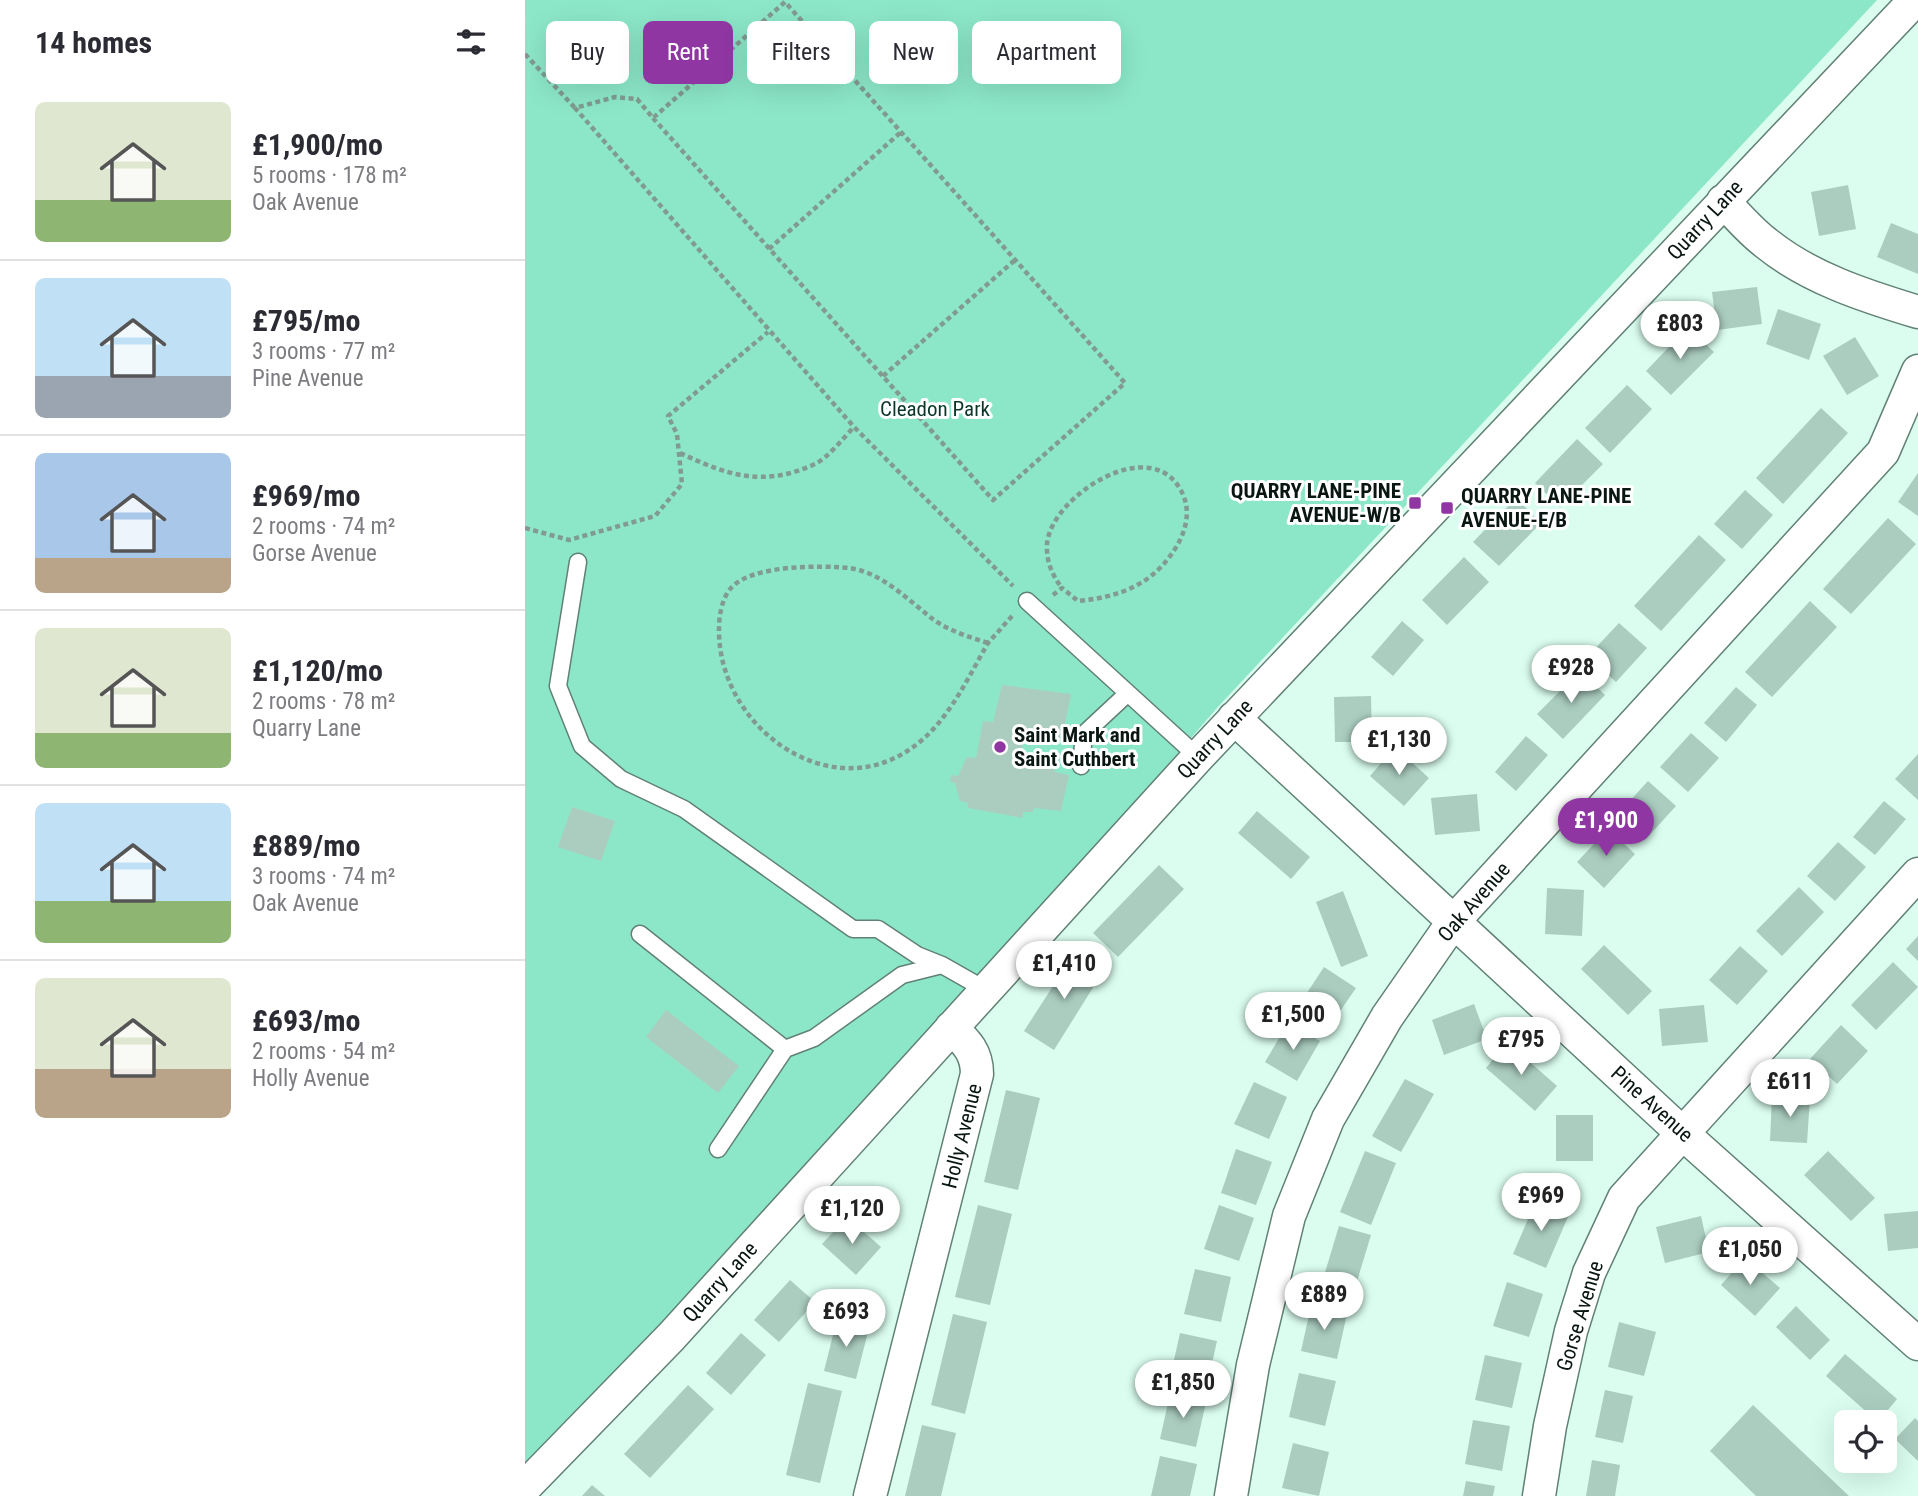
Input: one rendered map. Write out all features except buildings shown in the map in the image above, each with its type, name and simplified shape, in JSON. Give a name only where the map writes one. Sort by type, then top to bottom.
[{"type":"street","name":"Quarry Lane","points":[[525,1487],[680,1327],[1234,718],[1915,0]]},
{"type":"street","points":[[1723,201],[1766,243],[1807,269],[1853,291],[1918,312]]},
{"type":"street","name":"Oak Avenue","points":[[1231,1496],[1253,1364],[1289,1216],[1328,1119],[1387,1017],[1453,922],[1883,452],[1918,371]]},
{"type":"street","name":"Pine Avenue","points":[[1234,718],[1681,1132],[1915,1334]]},
{"type":"street","name":"Gorse Avenue","points":[[1539,1496],[1550,1426],[1570,1331],[1589,1273],[1624,1198],[1681,1132],[1918,874]]},
{"type":"street","name":"Holly Avenue","points":[[870,1496],[977,1074],[976,1058],[971,1047],[951,1028]]},
{"type":"lane","points":[[578,562],[558,686],[582,746],[621,779],[684,809],[853,929],[878,929],[917,955],[942,965],[986,990]]},
{"type":"lane","points":[[1032,605],[1198,757]]},
{"type":"lane","points":[[1081,765],[1084,734],[1128,693]]},
{"type":"lane","points":[[640,934],[785,1049]]},
{"type":"lane","points":[[718,1149],[785,1049],[814,1038],[902,975],[942,965]]},
{"type":"path","points":[[575,108],[615,97],[637,99],[653,118],[769,249],[993,500],[1125,383],[785,2],[653,118]]},
{"type":"path","points":[[525,54],[575,108],[768,332],[855,426],[1032,605]]},
{"type":"path","points":[[769,249],[901,132]]},
{"type":"path","points":[[883,376],[1015,260]]},
{"type":"path","points":[[525,528],[569,540],[655,516],[682,484],[677,435],[668,416],[768,332]]},
{"type":"path","points":[[679,453],[727,475],[772,477],[817,463],[855,426]]},
{"type":"path","points":[[1148,467],[1165,471],[1177,481],[1185,500],[1188,520],[1176,548],[1162,568],[1143,583],[1109,598],[1078,601],[1062,588],[1048,560],[1047,541],[1055,524],[1085,490],[1123,470],[1148,467]]},
{"type":"path","points":[[988,643],[935,621],[883,582],[851,568],[803,568],[756,574],[730,588],[719,614],[719,655],[729,684],[749,715],[792,755],[821,766],[862,768],[893,760],[923,739],[957,696],[988,643],[1032,605],[1062,588]]},
{"type":"green space","name":"Cleadon Park","points":[[525,0],[1877,0],[1217,708],[998,962],[665,1325],[525,1465]]},
{"type":"place","name":"QUARRY LANE-PINE AVENUE-W/B","points":[[1415,503]]},
{"type":"place","name":"QUARRY LANE-PINE AVENUE-E/B","points":[[1447,508]]},
{"type":"place","name":"Saint Mark and Saint Cuthbert","points":[[1000,747]]}]
